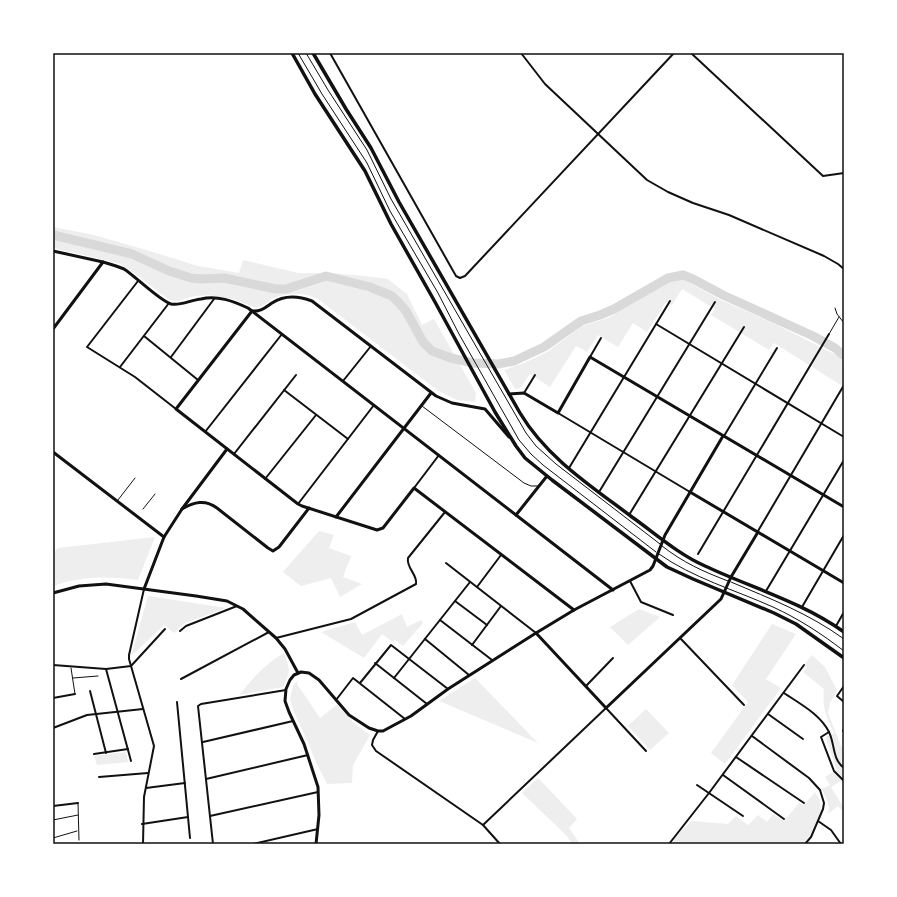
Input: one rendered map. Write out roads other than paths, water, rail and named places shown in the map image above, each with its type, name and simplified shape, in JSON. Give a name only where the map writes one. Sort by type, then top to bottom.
[{"type":"main road","points":[[292,53],[315,94],[365,171],[391,224],[496,412],[516,446],[525,458],[674,571],[774,613],[796,624],[844,658]]},
{"type":"main road","points":[[313,53],[343,104],[372,148],[399,202],[525,422],[539,441],[568,469],[688,558],[802,607],[844,632]]},
{"type":"street","points":[[330,53],[456,276],[460,278],[466,276],[674,53]]},
{"type":"street","points":[[521,53],[545,84],[647,180],[693,203],[730,215],[824,256],[844,269]]},
{"type":"street","points":[[691,53],[823,176],[844,173]]},
{"type":"street","points":[[53,251],[104,262],[122,268],[169,303],[175,304],[206,298],[215,298],[236,302],[252,311],[613,590]]},
{"type":"street","points":[[53,329],[104,262]]},
{"type":"street","points":[[138,281],[87,347],[120,367],[298,504],[376,530],[380,530],[439,455]]},
{"type":"street","points":[[170,357],[215,298]]},
{"type":"street","points":[[176,409],[252,311],[260,310],[276,301],[287,298],[301,298],[316,304],[431,392],[452,403],[480,407],[486,410],[516,446]]},
{"type":"street","points":[[568,469],[670,301]]},
{"type":"street","points":[[599,492],[715,302]]},
{"type":"street","points":[[120,367],[169,303]]},
{"type":"street","points":[[656,324],[844,437]]},
{"type":"street","points":[[629,515],[744,327]]},
{"type":"street","points":[[205,432],[282,334]]},
{"type":"street","points":[[698,554],[829,335]]},
{"type":"street","points":[[144,336],[198,380]]},
{"type":"street","points":[[558,413],[601,338]]},
{"type":"street","points":[[343,381],[370,346]]},
{"type":"street","points":[[316,844],[320,804],[319,792],[300,734],[286,706],[285,695],[290,680],[298,673],[305,672],[314,676],[343,710],[354,719],[369,728],[378,731],[388,729],[536,632],[650,570],[663,540],[690,492],[777,348]]},
{"type":"street","points":[[590,357],[844,507]]},
{"type":"street","points":[[234,454],[296,375]]},
{"type":"street","points":[[524,393],[535,375]]},
{"type":"street","points":[[482,825],[721,599],[731,577],[844,385]]},
{"type":"street","points":[[284,390],[348,440]]},
{"type":"street","points":[[336,517],[431,392]]},
{"type":"street","points":[[509,394],[524,393],[844,583]]},
{"type":"street","points":[[298,504],[374,405]]},
{"type":"street","points":[[265,479],[316,415]]},
{"type":"street","points":[[143,844],[142,824],[145,788],[154,746],[129,655],[144,589],[164,537],[182,508],[227,449]]},
{"type":"street","points":[[53,452],[164,537]]},
{"type":"street","points":[[766,591],[844,460]]},
{"type":"street","points":[[516,515],[547,476]]},
{"type":"street","points":[[414,488],[574,610]]},
{"type":"street","points":[[182,508],[195,502],[208,503],[273,551],[279,547],[309,508]]},
{"type":"street","points":[[276,638],[351,619],[417,583],[407,560],[408,556],[445,512]]},
{"type":"street","points":[[802,607],[844,535]]},
{"type":"street","points":[[477,587],[501,555]]},
{"type":"street","points":[[446,563],[536,632],[646,751]]},
{"type":"street","points":[[630,581],[641,602],[673,616]]},
{"type":"street","points":[[394,678],[470,582]]},
{"type":"street","points":[[53,593],[80,586],[106,584],[221,600],[238,606],[276,638],[285,649],[298,673]]},
{"type":"street","points":[[455,601],[487,625]]},
{"type":"street","points":[[180,631],[186,626],[238,606]]},
{"type":"street","points":[[472,645],[502,606]]},
{"type":"street","points":[[836,626],[844,612]]},
{"type":"street","points":[[440,620],[492,660]]},
{"type":"street","points":[[53,665],[106,669],[131,666],[165,629]]},
{"type":"street","points":[[181,679],[269,632]]},
{"type":"street","points":[[681,638],[744,705]]},
{"type":"street","points":[[425,639],[469,675]]},
{"type":"street","points":[[360,683],[391,645],[448,689]]},
{"type":"street","points":[[586,686],[613,658]]},
{"type":"street","points":[[375,663],[427,704]]},
{"type":"street","points":[[669,844],[723,775],[804,665]]},
{"type":"street","points":[[106,669],[131,761]]},
{"type":"street","points":[[336,700],[353,678],[405,719]]},
{"type":"street","points":[[844,686],[837,696],[844,702]]},
{"type":"street","points":[[213,844],[198,706],[200,704],[286,690]]},
{"type":"street","points":[[90,691],[106,753]]},
{"type":"street","points":[[784,692],[820,719],[829,732],[835,756],[844,768]]},
{"type":"street","points":[[53,698],[75,694]]},
{"type":"street","points":[[177,702],[190,838]]},
{"type":"street","points":[[53,728],[79,717],[144,709]]},
{"type":"street","points":[[768,714],[802,739]]},
{"type":"street","points":[[203,742],[293,721]]},
{"type":"street","points":[[378,731],[372,745],[376,751],[482,825],[500,844]]},
{"type":"street","points":[[829,732],[821,738],[834,771],[844,781]]},
{"type":"street","points":[[752,736],[813,781],[822,794],[824,803],[818,821],[811,837],[805,844]]},
{"type":"street","points":[[94,754],[128,749]]},
{"type":"street","points":[[206,779],[308,756]]},
{"type":"street","points":[[736,757],[804,803]]},
{"type":"street","points":[[99,777],[148,773]]},
{"type":"street","points":[[723,775],[784,819]]},
{"type":"street","points":[[145,788],[185,783]]},
{"type":"street","points":[[697,785],[742,816]]},
{"type":"street","points":[[210,816],[319,792]]},
{"type":"street","points":[[53,806],[78,803]]},
{"type":"street","points":[[142,824],[188,817]]},
{"type":"street","points":[[818,821],[831,830],[840,844]]},
{"type":"street","points":[[253,844],[318,829]]},
{"type":"lane","points":[[298,53],[322,94],[359,150],[388,207],[438,293],[516,436],[531,454],[553,473],[680,568],[793,617],[811,627],[844,651]]},
{"type":"lane","points":[[306,53],[367,150],[391,199],[491,375],[526,433],[536,446],[556,464],[685,563],[799,611],[844,639]]},
{"type":"lane","points":[[835,308],[839,317],[844,323]]},
{"type":"lane","points":[[829,335],[839,317]]},
{"type":"lane","points":[[422,405],[526,485],[539,486]]},
{"type":"lane","points":[[117,501],[135,478]]},
{"type":"lane","points":[[143,509],[155,494]]},
{"type":"lane","points":[[70,667],[75,694]]},
{"type":"lane","points":[[73,678],[98,676]]},
{"type":"lane","points":[[78,803],[79,840]]},
{"type":"lane","points":[[53,820],[78,815]]},
{"type":"lane","points":[[53,838],[78,831]]},
{"type":"waterway","points":[[53,235],[132,254],[169,271],[191,278],[224,278],[276,289],[286,289],[326,276],[370,287],[392,296],[399,303],[406,311],[423,342],[432,351],[451,358],[473,363],[498,364],[514,361],[544,347],[581,321],[614,309],[668,278],[683,275],[813,336],[835,348],[844,356]]}]
